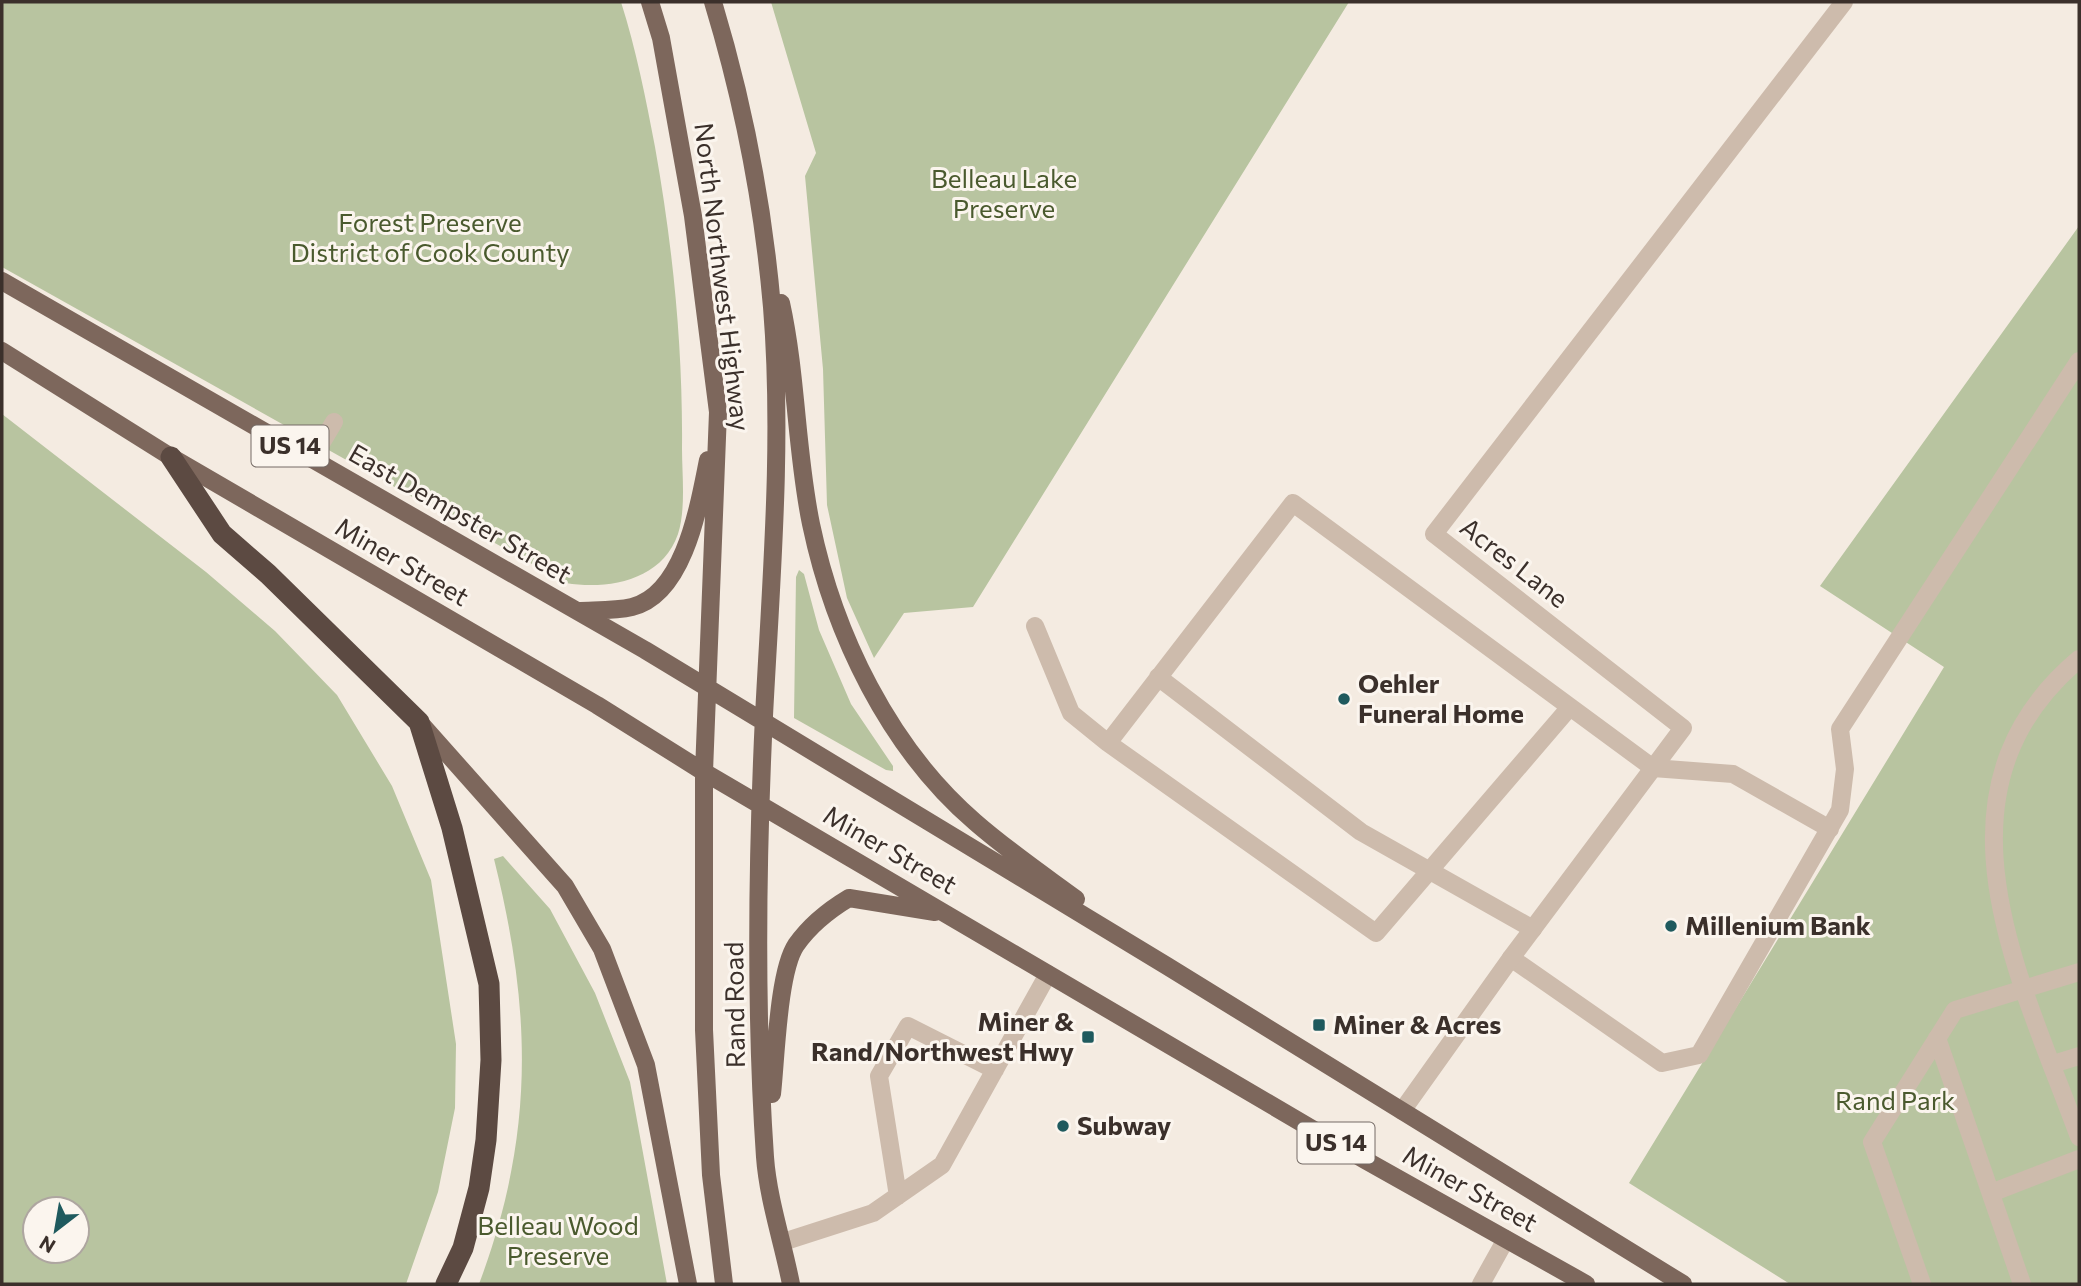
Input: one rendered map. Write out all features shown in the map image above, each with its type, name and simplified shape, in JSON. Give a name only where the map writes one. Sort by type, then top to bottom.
[{"type":"highway","points":[[171,457],[222,534],[268,574],[419,722],[452,828],[489,985],[491,1060],[486,1140],[479,1188],[463,1248],[446,1284]]},
{"type":"main road","name":"North Northwest Highway","points":[[650,2],[661,38],[693,216],[718,412],[704,772]]},
{"type":"main road","name":"North Northwest Highway","points":[[713,2],[738,88],[763,224],[772,310],[776,497],[764,722]]},
{"type":"main road","points":[[763,224],[783,314],[810,524],[833,607],[873,697],[929,773],[973,821],[1167,966]]},
{"type":"main road","name":"East Dempster Street","points":[[2,281],[709,689]]},
{"type":"main road","name":"US 14","points":[[2,351],[171,457]]},
{"type":"main road","points":[[578,611],[633,607],[654,594],[676,567],[693,534],[718,412]]},
{"type":"main road","name":"Miner Street","points":[[171,457],[597,705],[704,772],[1048,974],[1583,1283]]},
{"type":"main road","name":"Miner Street","points":[[709,689],[1167,966],[1683,1284]]},
{"type":"main road","points":[[419,722],[565,886],[602,949],[646,1065],[688,1284]]},
{"type":"main road","name":"Rand Road","points":[[764,722],[759,955],[765,1160],[791,1284]]},
{"type":"main road","name":"Rand Road","points":[[704,772],[704,1030],[711,1175],[724,1284]]},
{"type":"main road","points":[[765,1160],[786,970],[795,946],[824,914],[849,898],[945,913]]},
{"type":"street","name":"Acres Lane","points":[[1402,1111],[1511,958],[1684,728],[1434,534],[1844,2]]},
{"type":"street","points":[[1511,958],[1662,1063],[1699,1055],[1840,810],[1845,769],[1840,729],[2079,361]]},
{"type":"street","points":[[312,459],[334,422]]},
{"type":"street","points":[[1108,743],[1293,503],[1653,768],[1733,774],[1830,829]]},
{"type":"street","points":[[1035,626],[1071,713],[1108,743],[1376,933],[1570,707]]},
{"type":"street","points":[[2079,659],[2051,682],[2030,711],[2013,744],[1996,795],[1993,846],[2003,926],[2079,1137]]},
{"type":"street","points":[[1158,677],[1361,832],[1431,869],[1533,929]]},
{"type":"street","points":[[1922,1284],[1872,1142],[1955,1010],[2079,972]]},
{"type":"street","points":[[783,1242],[873,1213],[942,1165],[1048,974]]},
{"type":"street","points":[[898,1196],[879,1076],[908,1026],[995,1070]]},
{"type":"street","points":[[1937,1038],[2022,1284]]},
{"type":"street","points":[[2053,1065],[2079,1056]]},
{"type":"street","points":[[1991,1193],[2079,1159]]},
{"type":"street","points":[[1481,1284],[1506,1239]]},
{"type":"green space","name":"Forest Preserve District of Cook County","points":[[2,2],[621,2],[636,56],[655,147],[676,298],[681,373],[683,503],[678,534],[660,562],[631,579],[615,583],[566,583],[2,267]]},
{"type":"green space","name":"Belleau Lake Preserve","points":[[771,2],[1349,2],[973,607],[904,613],[874,658],[847,598],[827,505],[823,369],[805,176],[816,153]]},
{"type":"green space","name":"Rand Park","points":[[2079,226],[2079,1284],[1790,1284],[1629,1183],[1944,667],[1820,586]]},
{"type":"green space","points":[[2,414],[206,572],[275,631],[337,695],[392,786],[431,880],[456,1044],[455,1108],[438,1192],[406,1284],[2,1284]]},
{"type":"green space","points":[[799,570],[804,574],[819,630],[851,704],[893,766],[893,771],[886,770],[794,718],[796,577]]},
{"type":"green space","name":"Belleau Wood Preserve","points":[[503,856],[550,909],[595,993],[630,1082],[667,1284],[479,1284],[497,1229],[510,1176],[522,1073],[516,969],[494,859]]},
{"type":"place","name":"Oehler Funeral Home","points":[[1344,699]]},
{"type":"place","name":"Millenium Bank","points":[[1671,926]]},
{"type":"place","name":"Miner & Acres","points":[[1319,1025]]},
{"type":"place","name":"Miner & Rand/Northwest Hwy","points":[[1088,1037]]},
{"type":"place","name":"Subway","points":[[1063,1126]]}]
